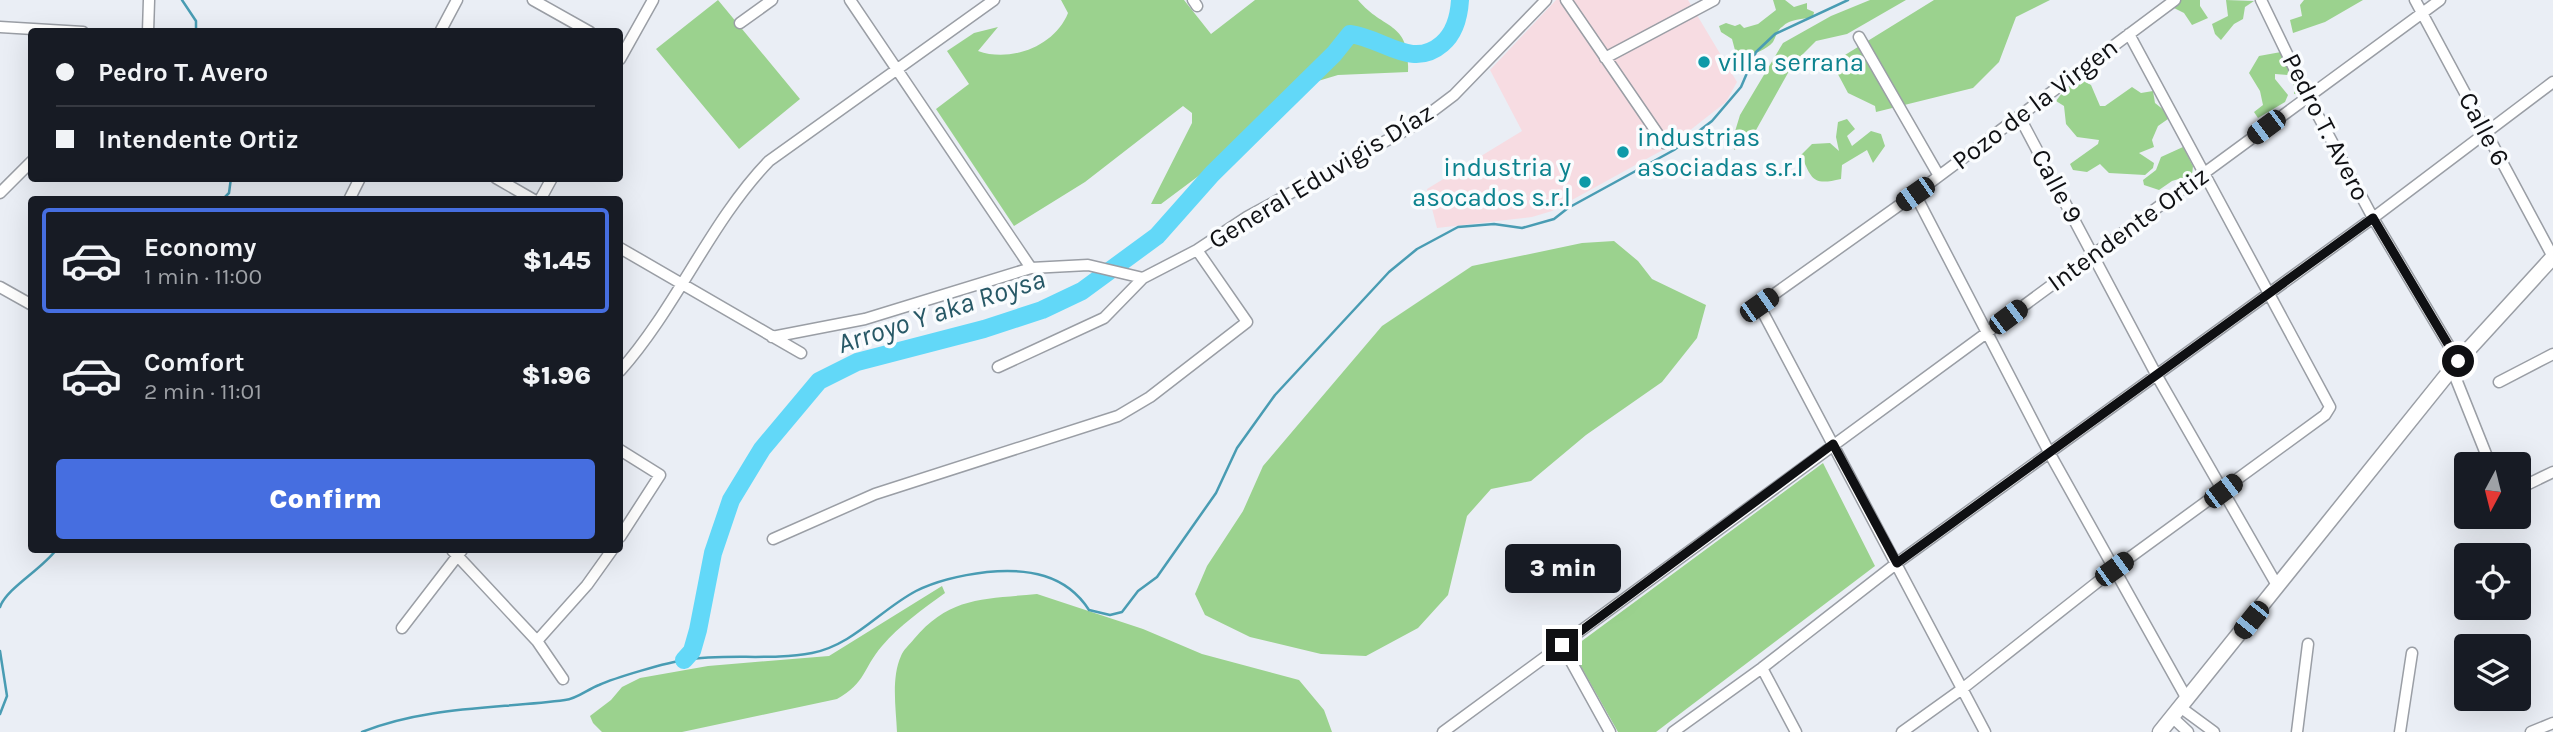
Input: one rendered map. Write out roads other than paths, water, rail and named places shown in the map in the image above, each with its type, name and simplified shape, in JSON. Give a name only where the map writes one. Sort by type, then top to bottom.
[{"type":"main road","points":[[2160,732],[2455,365],[2550,264]]},
{"type":"street","points":[[148,28],[149,0]]},
{"type":"street","points":[[442,28],[457,0]]},
{"type":"street","points":[[533,0],[583,28]]},
{"type":"street","points":[[623,49],[653,0]]},
{"type":"street","points":[[740,23],[772,0]]},
{"type":"street","points":[[850,0],[1031,268]]},
{"type":"street","points":[[623,367],[685,284],[747,183],[769,161],[898,71],[993,0]]},
{"type":"street","name":"General Eduvigis Díaz","points":[[998,367],[1104,318],[1143,278],[1197,250],[1247,217],[1413,127],[1454,95],[1546,0]]},
{"type":"street","points":[[1566,0],[1664,143]]},
{"type":"street","points":[[1605,58],[1714,0]]},
{"type":"street","name":"Pedro T. Avero","points":[[2261,0],[2308,97],[2455,365],[2486,452]]},
{"type":"street","name":"Calle 6","points":[[2415,0],[2486,132],[2550,264]]},
{"type":"street","name":"Intendente Ortiz","points":[[1443,732],[2440,0]]},
{"type":"street","name":"Pozo de la Virgen","points":[[1833,444],[1759,305],[1915,194],[2168,2]]},
{"type":"street","points":[[0,27],[28,29]]},
{"type":"street","points":[[1902,732],[1962,689],[2114,569],[2325,415],[2330,407],[2129,34]]},
{"type":"street","points":[[1859,37],[1939,176]]},
{"type":"street","points":[[1673,732],[1762,668],[1897,563],[2373,218],[2553,82]]},
{"type":"street","name":"Calle 9","points":[[2019,116],[2157,376],[2278,587]]},
{"type":"street","points":[[0,193],[28,165]]},
{"type":"street","points":[[503,182],[527,196]]},
{"type":"street","points":[[1915,194],[2050,454],[2114,569],[2180,708],[2188,732]]},
{"type":"street","points":[[623,250],[801,354]]},
{"type":"street","points":[[773,539],[875,494],[1135,408],[1247,322],[1197,250]]},
{"type":"street","points":[[772,337],[865,319],[1031,268],[1088,265],[1143,278]]},
{"type":"street","points":[[0,287],[28,303]]},
{"type":"street","points":[[2499,382],[2553,354]]},
{"type":"street","points":[[1833,444],[1985,732]]},
{"type":"street","points":[[623,452],[660,475],[623,532]]},
{"type":"street","points":[[2531,483],[2553,472]]},
{"type":"street","points":[[402,628],[457,553]]},
{"type":"street","points":[[460,553],[537,641],[563,679]]},
{"type":"street","points":[[537,641],[587,585],[610,553]]},
{"type":"street","points":[[2297,732],[2308,644]]},
{"type":"street","points":[[1562,645],[1610,732]]},
{"type":"street","points":[[2400,732],[2412,653]]},
{"type":"street","points":[[1762,668],[1796,732]]},
{"type":"street","points":[[2180,708],[2214,732]]},
{"type":"street","points":[[2531,732],[2553,723]]},
{"type":"waterway","points":[[182,0],[196,21],[196,28]]},
{"type":"waterway","name":"Arroyo Y aka Roysa","points":[[684,660],[692,651],[713,553],[731,500],[762,449],[819,381],[857,362],[984,329],[1042,310],[1082,291],[1157,236],[1212,174],[1334,54],[1350,34],[1408,53],[1431,51],[1442,44],[1453,30],[1460,0]]},
{"type":"waterway","points":[[362,732],[412,717],[437,713],[569,699],[616,678],[677,661],[812,653],[840,643],[916,591],[959,576],[1002,571],[1031,573],[1057,581],[1069,588],[1089,610],[1110,615],[1122,612],[1138,591],[1157,577],[1216,493],[1237,448],[1275,395],[1389,272],[1417,249],[1458,227],[1494,224],[1522,228],[1554,219],[1568,208],[1674,150],[1712,121],[1741,87],[1756,52],[1775,34],[1848,0]]},
{"type":"waterway","points":[[226,196],[230,182]]},
{"type":"waterway","points":[[0,607],[10,593],[53,553]]},
{"type":"waterway","points":[[0,651],[7,696],[0,714]]},
{"type":"place","name":"villa serrana","points":[[1704,62]]},
{"type":"place","name":"industrias asociadas s.r.l","points":[[1623,152]]},
{"type":"place","name":"industria y asocados s.r.l","points":[[1585,182]]}]
